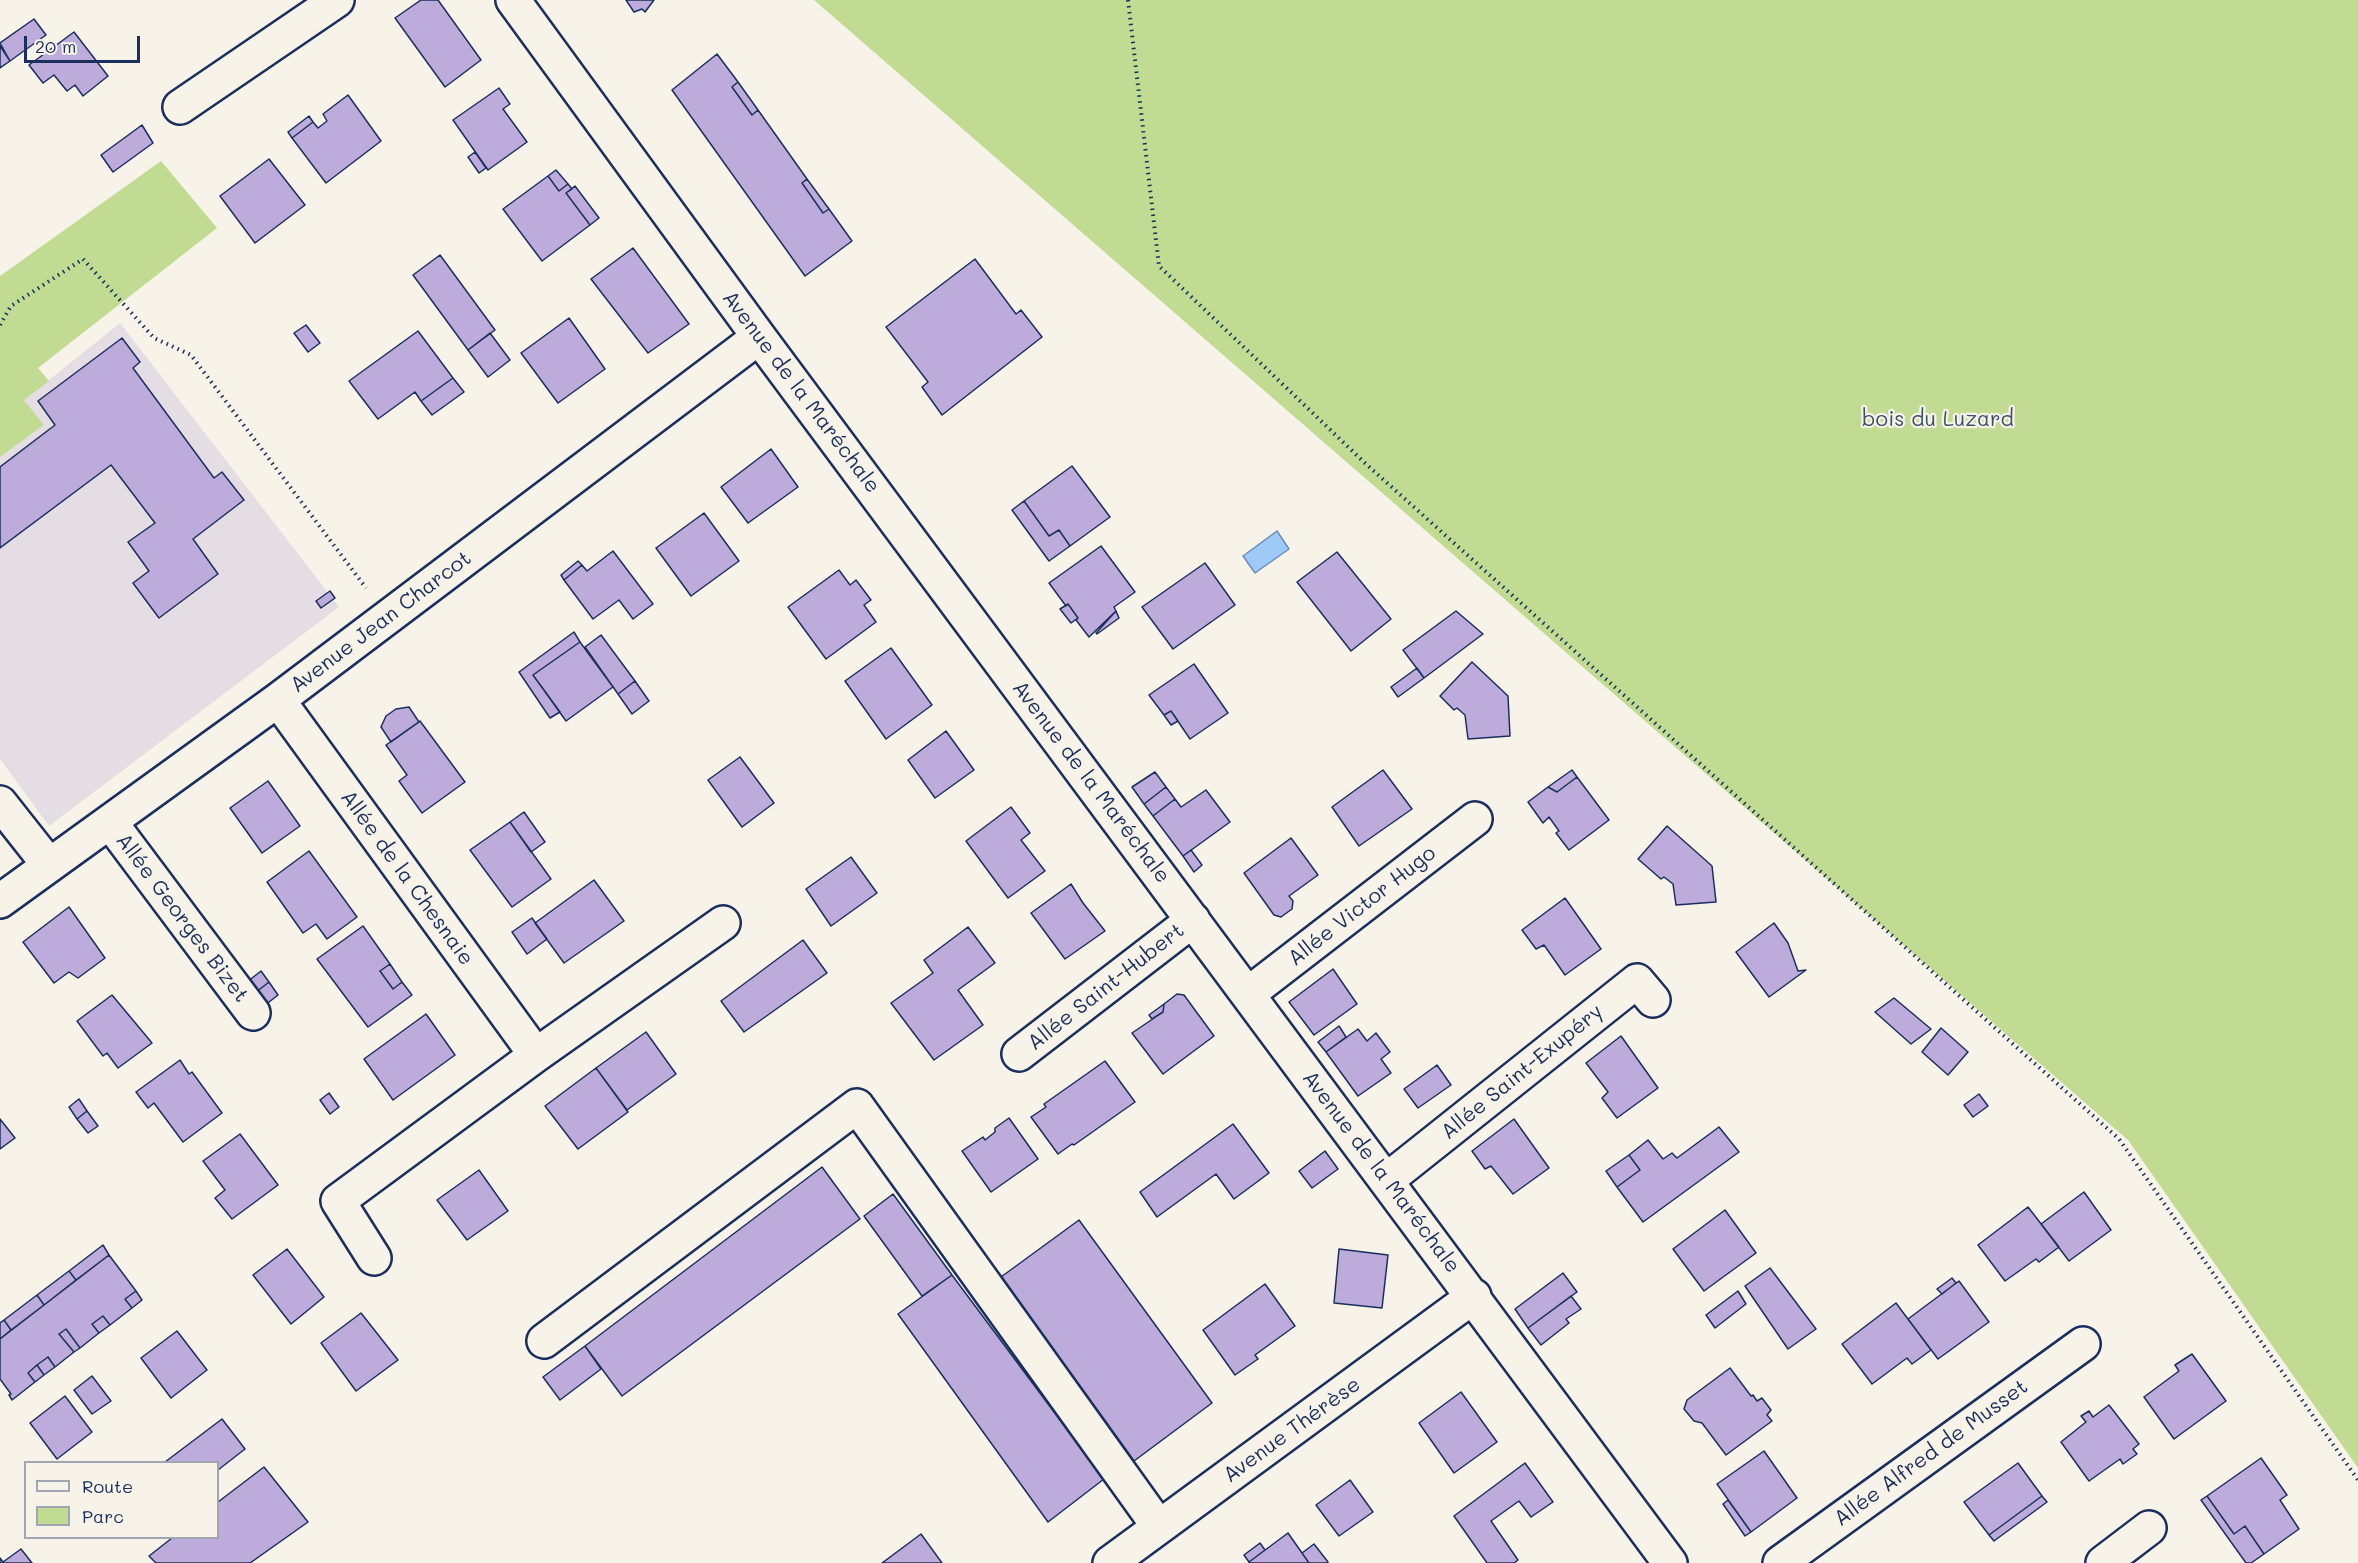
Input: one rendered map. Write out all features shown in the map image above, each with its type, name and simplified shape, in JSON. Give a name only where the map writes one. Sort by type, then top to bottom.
[{"type":"street","points":[[180,107],[337,0]]},
{"type":"street","name":"Avenue de la Maréchale","points":[[513,0],[759,337],[1474,1296],[1670,1563]]},
{"type":"street","name":"Avenue Jean Charcot","points":[[0,901],[278,700],[759,337]]},
{"type":"street","name":"Allée de la Chesnaie","points":[[278,700],[536,1055]]},
{"type":"street","points":[[0,803],[49,865]]},
{"type":"street","name":"Allée Victor Hugo","points":[[1248,994],[1476,819]]},
{"type":"street","name":"Allée Georges Bizet","points":[[110,822],[254,1013]]},
{"type":"street","name":"Allée Saint-Hubert","points":[[1019,1054],[1193,920]]},
{"type":"street","points":[[374,1258],[338,1201],[536,1055],[723,923]]},
{"type":"street","name":"Allée Saint-Exupéry","points":[[1387,1180],[1637,981],[1653,1000]]},
{"type":"street","points":[[544,1341],[857,1106],[1159,1527]]},
{"type":"street","name":"Avenue Thérèse","points":[[1110,1563],[1474,1296]]},
{"type":"street","name":"Allée Alfred de Musset","points":[[1780,1563],[2083,1344]]},
{"type":"street","points":[[2103,1563],[2149,1528]]},
{"type":"path","points":[[1128,0],[1159,266],[1367,465],[2119,1139],[2358,1480]]},
{"type":"path","points":[[0,325],[11,306],[83,259],[154,338],[191,355],[387,617]]},
{"type":"shaded area","points":[[120,323],[339,607],[49,826],[0,759],[0,457],[44,425],[24,400]]},
{"type":"green space","name":"bois du Luzard","points":[[814,0],[2358,0],[2358,1468],[2128,1140]]},
{"type":"green space","points":[[161,161],[217,228],[38,368],[49,381],[24,400],[44,425],[0,457],[0,276]]},
{"type":"water","points":[[1277,531],[1289,549],[1255,573],[1243,556]]},
{"type":"building","points":[[421,0],[438,0],[481,60],[445,87],[395,18]]},
{"type":"building","points":[[626,0],[654,0],[645,12],[642,9],[634,12]]},
{"type":"building","points":[[34,19],[46,35],[10,61],[0,43]]},
{"type":"building","points":[[74,32],[108,76],[83,96],[75,85],[67,91],[54,75],[43,83],[29,65]]},
{"type":"building","points":[[0,46],[10,61],[0,68]]},
{"type":"building","points":[[717,54],[738,82],[732,87],[752,115],[758,110],[807,179],[802,183],[823,213],[829,209],[852,241],[805,276],[672,90]]},
{"type":"building","points":[[738,82],[758,110],[752,115],[732,87]]},
{"type":"building","points":[[499,88],[510,104],[503,109],[527,142],[488,170],[453,120]]},
{"type":"building","points":[[348,95],[381,141],[326,183],[292,138],[313,122],[318,128],[327,121],[323,114]]},
{"type":"building","points":[[309,116],[313,122],[292,138],[288,132]]},
{"type":"building","points":[[142,125],[153,143],[113,172],[101,155]]},
{"type":"building","points":[[475,152],[486,168],[479,173],[468,157]]},
{"type":"building","points":[[269,159],[305,205],[255,243],[220,196]]},
{"type":"building","points":[[556,170],[568,184],[559,191],[548,176]]},
{"type":"building","points":[[548,176],[559,191],[568,184],[572,189],[566,193],[590,225],[542,261],[503,209]]},
{"type":"building","points":[[807,179],[829,209],[823,213],[802,183]]},
{"type":"building","points":[[575,186],[599,218],[590,225],[566,193]]},
{"type":"building","points":[[633,248],[689,324],[648,353],[591,279]]},
{"type":"building","points":[[440,255],[495,330],[468,350],[413,275]]},
{"type":"building","points":[[975,259],[1016,314],[1021,310],[1042,337],[942,415],[922,387],[928,382],[886,327]]},
{"type":"building","points":[[569,318],[605,369],[558,403],[521,353]]},
{"type":"building","points":[[306,325],[320,343],[308,352],[294,333]]},
{"type":"building","points":[[418,331],[453,378],[421,401],[415,392],[378,419],[349,381]]},
{"type":"building","points":[[490,333],[510,360],[488,377],[468,350]]},
{"type":"building","points":[[122,338],[140,362],[133,368],[214,478],[222,472],[244,500],[193,539],[218,574],[159,618],[133,583],[149,571],[128,542],[155,523],[111,465],[0,548],[0,467],[55,425],[38,401]]},
{"type":"building","points":[[453,378],[464,392],[432,415],[421,401]]},
{"type":"building","points":[[771,449],[798,487],[748,523],[721,487]]},
{"type":"building","points":[[1072,466],[1110,517],[1070,546],[1059,530],[1049,536],[1024,501]]},
{"type":"building","points":[[1024,501],[1049,536],[1059,530],[1070,546],[1049,561],[1012,510]]},
{"type":"building","points":[[704,513],[739,561],[691,596],[656,548]]},
{"type":"building","points":[[1101,546],[1135,592],[1114,607],[1116,611],[1089,637],[1076,620],[1078,618],[1068,604],[1066,606],[1049,583]]},
{"type":"building","points":[[613,551],[653,604],[633,619],[619,600],[593,619],[564,580],[582,565],[587,571]]},
{"type":"building","points":[[1337,552],[1391,619],[1351,651],[1297,582]]},
{"type":"building","points":[[578,561],[582,565],[564,580],[561,575]]},
{"type":"building","points":[[1205,563],[1235,605],[1173,649],[1142,607]]},
{"type":"building","points":[[839,570],[850,585],[856,580],[871,600],[864,605],[876,622],[826,659],[788,607]]},
{"type":"building","points":[[330,591],[335,598],[321,608],[316,601]]},
{"type":"building","points":[[1068,604],[1078,618],[1071,623],[1060,609]]},
{"type":"building","points":[[1116,611],[1119,618],[1097,634],[1096,633]]},
{"type":"building","points":[[1456,611],[1483,634],[1424,678],[1403,650]]},
{"type":"building","points":[[574,632],[580,642],[533,675],[560,712],[550,718],[519,672]]},
{"type":"building","points":[[601,635],[635,681],[618,694],[585,647]]},
{"type":"building","points":[[580,642],[613,687],[566,721],[533,675]]},
{"type":"building","points":[[891,648],[932,705],[886,739],[845,681]]},
{"type":"building","points":[[1472,662],[1508,696],[1510,736],[1468,739],[1465,715],[1457,708],[1454,710],[1440,696]]},
{"type":"building","points":[[1194,664],[1228,713],[1190,739],[1171,711],[1164,715],[1149,695]]},
{"type":"building","points":[[1417,668],[1424,678],[1398,697],[1391,687]]},
{"type":"building","points":[[635,681],[649,701],[632,714],[618,694]]},
{"type":"building","points":[[409,707],[419,722],[391,742],[381,727],[386,716],[396,709]]},
{"type":"building","points":[[1171,711],[1178,721],[1171,725],[1164,715]]},
{"type":"building","points":[[420,721],[465,782],[422,813],[399,781],[407,775],[386,745]]},
{"type":"building","points":[[946,731],[974,770],[935,798],[908,760]]},
{"type":"building","points":[[740,757],[774,803],[742,827],[708,780]]},
{"type":"building","points":[[1383,770],[1412,809],[1359,846],[1332,807]]},
{"type":"building","points":[[1572,770],[1577,777],[1557,792],[1548,787]]},
{"type":"building","points":[[1155,772],[1166,787],[1144,804],[1132,787]]},
{"type":"building","points":[[1577,777],[1609,820],[1569,850],[1556,833],[1559,831],[1549,817],[1543,823],[1528,802],[1548,787],[1557,792]]},
{"type":"building","points":[[268,781],[300,826],[262,853],[230,808]]},
{"type":"building","points":[[1166,787],[1175,799],[1153,816],[1144,804]]},
{"type":"building","points":[[1206,790],[1230,822],[1183,856],[1153,816],[1175,799],[1181,807]]},
{"type":"building","points":[[1011,807],[1030,833],[1021,840],[1045,871],[1008,898],[966,841]]},
{"type":"building","points":[[524,812],[545,842],[531,852],[510,822]]},
{"type":"building","points":[[510,822],[551,879],[512,907],[470,850]]},
{"type":"building","points":[[1667,826],[1712,866],[1716,902],[1676,905],[1673,884],[1664,877],[1661,879],[1638,859]]},
{"type":"building","points":[[1291,838],[1318,875],[1289,896],[1293,901],[1292,909],[1281,917],[1274,915],[1244,873]]},
{"type":"building","points":[[1191,850],[1202,865],[1194,872],[1183,856]]},
{"type":"building","points":[[309,851],[357,917],[327,939],[316,924],[303,933],[267,882]]},
{"type":"building","points":[[851,857],[877,893],[831,926],[806,889]]},
{"type":"building","points":[[594,880],[624,921],[564,963],[535,923]]},
{"type":"building","points":[[1071,884],[1105,931],[1065,959],[1031,913]]},
{"type":"building","points":[[1565,898],[1601,949],[1565,975],[1544,945],[1536,949],[1522,930]]},
{"type":"building","points":[[69,907],[105,958],[78,978],[69,972],[54,983],[23,942]]},
{"type":"building","points":[[532,918],[547,939],[527,954],[512,932]]},
{"type":"building","points":[[1774,923],[1788,943],[1798,971],[1806,970],[1769,997],[1736,952]]},
{"type":"building","points":[[363,926],[390,964],[380,971],[393,989],[402,982],[412,995],[368,1027],[317,959]]},
{"type":"building","points":[[968,927],[995,963],[958,990],[983,1025],[934,1060],[891,1003],[933,973],[924,960]]},
{"type":"building","points":[[803,940],[827,973],[744,1032],[721,1001]]},
{"type":"building","points":[[390,964],[402,982],[393,989],[380,971]]},
{"type":"building","points":[[1333,969],[1357,1004],[1314,1035],[1289,1002]]},
{"type":"building","points":[[261,971],[269,982],[255,993],[247,982]]},
{"type":"building","points":[[269,982],[278,995],[264,1006],[255,993]]},
{"type":"building","points":[[1177,994],[1184,995],[1214,1036],[1163,1074],[1132,1033],[1163,1012],[1164,1004]]},
{"type":"building","points":[[112,995],[152,1043],[118,1068],[107,1053],[103,1056],[77,1021]]},
{"type":"building","points":[[1894,998],[1931,1029],[1911,1044],[1875,1012]]},
{"type":"building","points":[[1164,1004],[1163,1012],[1152,1019],[1149,1015]]},
{"type":"building","points":[[426,1014],[455,1055],[393,1100],[364,1059]]},
{"type":"building","points":[[1339,1026],[1346,1037],[1326,1052],[1318,1042]]},
{"type":"building","points":[[1941,1028],[1968,1052],[1948,1075],[1922,1052]]},
{"type":"building","points":[[1358,1029],[1367,1041],[1376,1033],[1390,1052],[1381,1059],[1391,1073],[1358,1096],[1326,1052]]},
{"type":"building","points":[[646,1032],[676,1074],[627,1110],[596,1068]]},
{"type":"building","points":[[1621,1036],[1658,1088],[1617,1118],[1602,1098],[1608,1092],[1586,1063]]},
{"type":"building","points":[[180,1060],[189,1074],[192,1072],[222,1113],[183,1142],[154,1103],[148,1108],[136,1092]]},
{"type":"building","points":[[1105,1061],[1135,1102],[1058,1154],[1031,1117],[1046,1107],[1044,1104]]},
{"type":"building","points":[[1437,1065],[1451,1085],[1418,1108],[1404,1089]]},
{"type":"building","points":[[596,1068],[628,1112],[578,1149],[545,1106]]},
{"type":"building","points":[[329,1093],[339,1107],[330,1114],[320,1100]]},
{"type":"building","points":[[1979,1094],[1988,1106],[1973,1117],[1964,1105]]},
{"type":"building","points":[[79,1099],[87,1111],[77,1119],[69,1107]]},
{"type":"building","points":[[87,1111],[98,1126],[88,1133],[77,1119]]},
{"type":"building","points":[[1009,1118],[1038,1159],[991,1192],[962,1151],[983,1137],[985,1140],[995,1132],[995,1128]]},
{"type":"building","points":[[0,1119],[15,1138],[0,1149]]},
{"type":"building","points":[[1514,1119],[1549,1168],[1513,1194],[1491,1166],[1485,1169],[1472,1151]]},
{"type":"building","points":[[1233,1124],[1269,1173],[1234,1199],[1216,1174],[1157,1217],[1140,1192]]},
{"type":"building","points":[[1719,1127],[1739,1152],[1643,1222],[1617,1187],[1640,1170],[1629,1155],[1648,1140],[1663,1159],[1672,1153],[1677,1158]]},
{"type":"building","points":[[240,1134],[278,1185],[232,1219],[215,1198],[225,1190],[203,1161]]},
{"type":"building","points":[[1325,1151],[1338,1169],[1312,1188],[1299,1171]]},
{"type":"building","points":[[1629,1155],[1640,1170],[1617,1187],[1606,1171]]},
{"type":"building","points":[[822,1167],[860,1219],[622,1396],[585,1346]]},
{"type":"building","points":[[479,1170],[508,1211],[467,1240],[437,1200]]},
{"type":"building","points":[[2084,1192],[2111,1230],[2069,1261],[2041,1224]]},
{"type":"building","points":[[893,1194],[952,1275],[922,1296],[864,1216]]},
{"type":"building","points":[[2028,1207],[2059,1247],[2039,1262],[2036,1259],[2005,1281],[1978,1245]]},
{"type":"building","points":[[1725,1210],[1756,1253],[1704,1291],[1673,1249]]},
{"type":"building","points":[[1079,1220],[1212,1403],[1134,1461],[1001,1277]]},
{"type":"building","points":[[103,1245],[109,1255],[76,1280],[69,1271]]},
{"type":"building","points":[[287,1249],[324,1297],[291,1324],[253,1275]]},
{"type":"building","points":[[1339,1249],[1388,1255],[1382,1308],[1334,1303]]},
{"type":"building","points":[[109,1255],[136,1291],[125,1299],[132,1308],[110,1325],[103,1316],[92,1324],[99,1333],[80,1348],[66,1329],[59,1334],[74,1352],[55,1367],[48,1357],[37,1365],[28,1373],[35,1382],[12,1400],[9,1395],[11,1394],[0,1379],[0,1339]]},
{"type":"building","points":[[1770,1268],[1816,1329],[1788,1349],[1745,1286]]},
{"type":"building","points":[[69,1271],[76,1280],[44,1305],[37,1295]]},
{"type":"building","points":[[1563,1273],[1577,1292],[1528,1328],[1515,1309]]},
{"type":"building","points":[[952,1275],[1104,1479],[1048,1522],[898,1314]]},
{"type":"building","points":[[1952,1278],[1956,1283],[1942,1294],[1937,1289]]},
{"type":"building","points":[[1959,1281],[1989,1322],[1938,1359],[1908,1319]]},
{"type":"building","points":[[1265,1284],[1295,1326],[1255,1355],[1258,1359],[1235,1375],[1203,1330]]},
{"type":"building","points":[[136,1291],[142,1300],[132,1308],[125,1299]]},
{"type":"building","points":[[1738,1291],[1746,1304],[1715,1328],[1706,1315]]},
{"type":"building","points":[[37,1295],[44,1305],[11,1330],[4,1320]]},
{"type":"building","points":[[1571,1296],[1581,1309],[1566,1319],[1569,1323],[1541,1345],[1528,1328]]},
{"type":"building","points":[[1896,1303],[1931,1350],[1912,1364],[1907,1358],[1872,1384],[1842,1344]]},
{"type":"building","points":[[361,1313],[398,1360],[356,1391],[321,1343]]},
{"type":"building","points":[[103,1316],[110,1325],[99,1333],[92,1324]]},
{"type":"building","points":[[4,1320],[11,1330],[0,1339],[0,1323]]},
{"type":"building","points":[[66,1329],[80,1348],[74,1352],[59,1334]]},
{"type":"building","points":[[177,1331],[207,1370],[171,1398],[141,1358]]},
{"type":"building","points":[[585,1346],[601,1369],[560,1400],[543,1377]]},
{"type":"building","points":[[2192,1354],[2226,1401],[2174,1439],[2144,1397],[2179,1371],[2175,1365]]},
{"type":"building","points":[[48,1357],[55,1367],[44,1375],[37,1365]]},
{"type":"building","points":[[37,1365],[44,1375],[35,1382],[28,1373]]},
{"type":"building","points":[[1730,1368],[1751,1396],[1753,1395],[1757,1401],[1762,1398],[1771,1410],[1767,1415],[1772,1421],[1726,1455],[1702,1423],[1694,1421],[1684,1409],[1687,1400]]},
{"type":"building","points":[[92,1376],[111,1401],[92,1414],[74,1390]]},
{"type":"building","points":[[1461,1392],[1497,1442],[1454,1473],[1419,1423]]},
{"type":"building","points":[[65,1396],[92,1432],[57,1459],[30,1423]]},
{"type":"building","points":[[2109,1405],[2139,1444],[2133,1449],[2137,1454],[2123,1464],[2120,1459],[2089,1481],[2061,1442],[2086,1422],[2081,1416],[2089,1411],[2093,1417]]},
{"type":"building","points":[[222,1419],[245,1449],[219,1469],[219,1461],[166,1461]]},
{"type":"building","points":[[1764,1451],[1797,1498],[1751,1532],[1717,1484]]},
{"type":"building","points":[[2261,1458],[2287,1495],[2280,1500],[2299,1529],[2264,1554],[2245,1526],[2234,1534],[2207,1496]]},
{"type":"building","points":[[1525,1463],[1553,1502],[1531,1517],[1519,1501],[1491,1521],[1518,1560],[1514,1563],[1487,1563],[1454,1516]]},
{"type":"building","points":[[2018,1463],[2042,1496],[1989,1535],[1964,1502]]},
{"type":"building","points":[[264,1467],[308,1522],[250,1563],[156,1563],[149,1556],[171,1539],[219,1539],[219,1501]]},
{"type":"building","points":[[1350,1480],[1373,1512],[1339,1536],[1316,1505]]},
{"type":"building","points":[[2042,1496],[2047,1502],[1994,1541],[1989,1535]]},
{"type":"building","points":[[2207,1496],[2234,1534],[2245,1526],[2264,1554],[2251,1563],[2246,1563],[2201,1500]]},
{"type":"building","points":[[1728,1500],[1751,1532],[1745,1536],[1723,1504]]},
{"type":"building","points":[[1288,1533],[1309,1563],[1249,1563],[1249,1562]]},
{"type":"building","points":[[921,1534],[942,1563],[882,1563]]},
{"type":"building","points":[[1260,1543],[1265,1550],[1249,1562],[1244,1555]]},
{"type":"building","points":[[1314,1544],[1327,1563],[1309,1563],[1302,1553]]},
{"type":"building","points":[[21,1549],[32,1563],[0,1563],[0,1558],[3,1562]]}]
